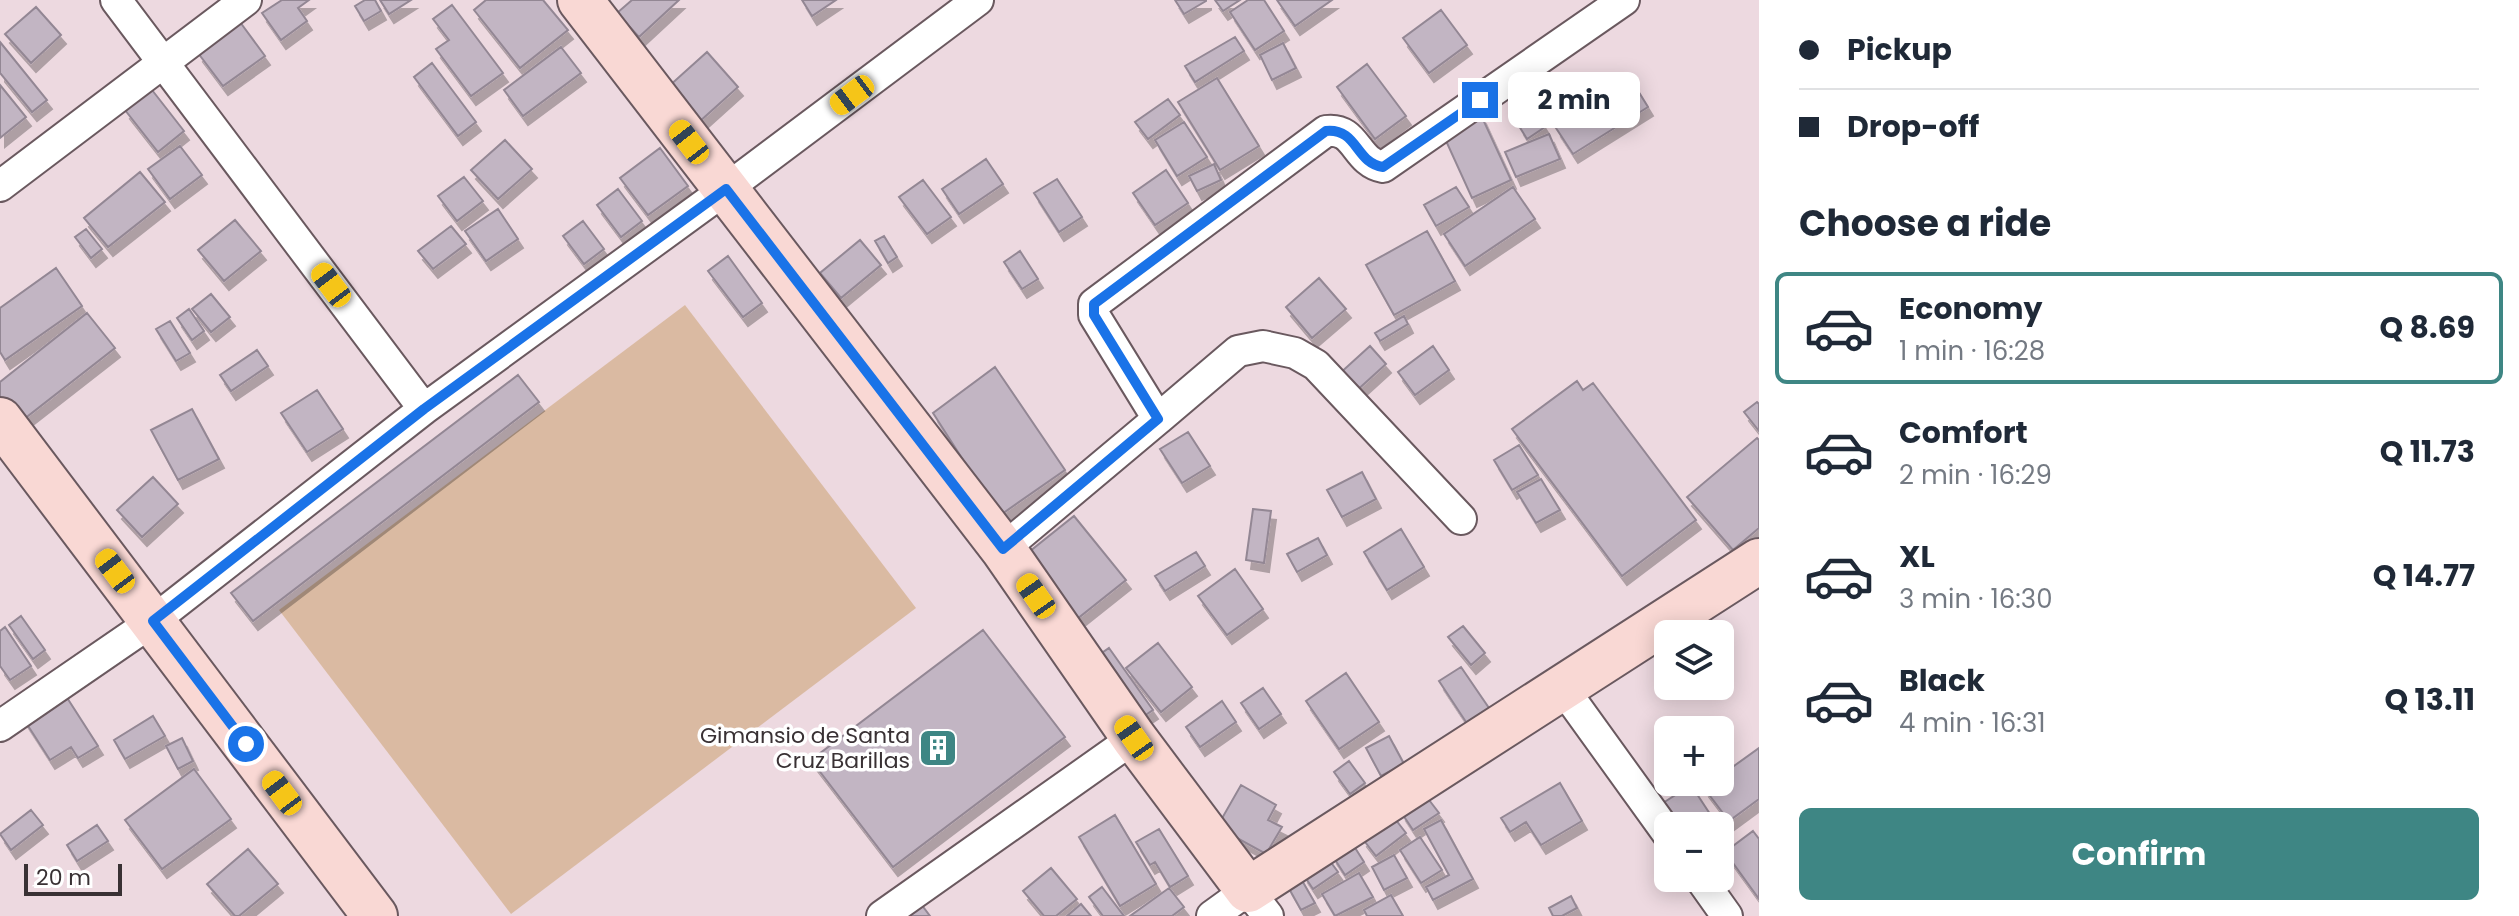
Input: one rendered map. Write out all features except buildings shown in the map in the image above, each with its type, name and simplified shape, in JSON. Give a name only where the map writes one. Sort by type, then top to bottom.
[{"type":"street","points":[[116,0],[424,409]]},
{"type":"street","points":[[0,186],[246,0]]},
{"type":"street","points":[[580,0],[1003,549],[1134,738],[1258,903]]},
{"type":"street","points":[[0,726],[153,621],[424,409],[978,0]]},
{"type":"street","points":[[1158,419],[1094,315],[1094,304],[1326,131],[1345,133],[1368,161],[1383,167],[1624,0]]},
{"type":"street","points":[[1003,549],[1238,351],[1263,346],[1295,353],[1316,365],[1461,519]]},
{"type":"street","points":[[0,420],[375,916]]},
{"type":"street","points":[[1212,916],[1258,903],[1562,687],[1759,561]]},
{"type":"street","points":[[1562,687],[1654,815]]},
{"type":"street","points":[[882,916],[1134,738]]},
{"type":"street","points":[[1710,892],[1727,916]]},
{"type":"shaded area","points":[[685,305],[916,608],[511,914],[279,610]]},
{"type":"place","name":"Gimansio de Santa Cruz Barillas","points":[[938,748]]},
{"type":"route","points":[[246,744],[153,621],[424,409],[726,189],[1003,549],[1158,419],[1094,315],[1094,304],[1326,131],[1345,133],[1368,161],[1383,167],[1480,100]]}]
